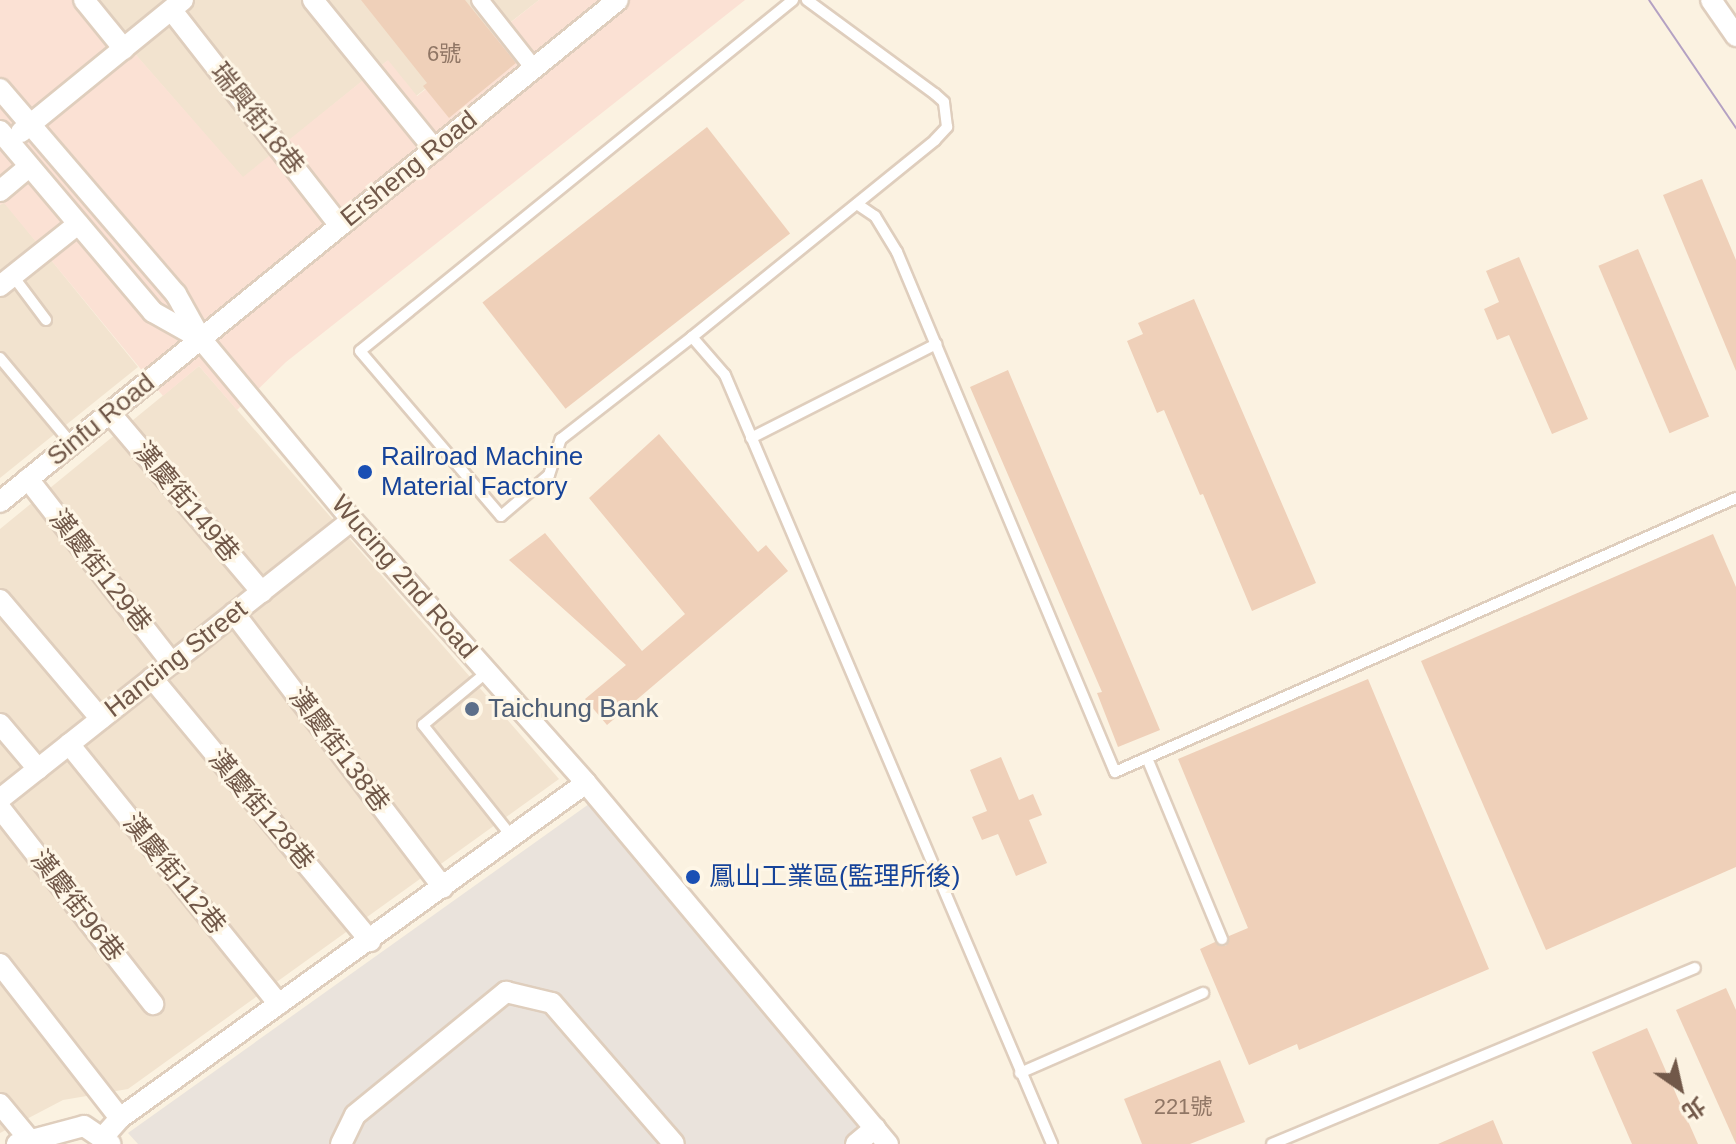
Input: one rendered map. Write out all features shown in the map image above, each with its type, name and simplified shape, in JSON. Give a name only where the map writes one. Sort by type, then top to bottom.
[{"type":"street","points":[[84,0],[124,49]]},
{"type":"street","points":[[313,0],[435,150]]},
{"type":"street","points":[[480,0],[533,67]]},
{"type":"street","name":"Ersheng Road","points":[[201,339],[618,0]]},
{"type":"street","points":[[1711,0],[1736,36]]},
{"type":"street","points":[[4,136],[31,124],[178,6]]},
{"type":"street","name":"瑞興街18巷","points":[[178,6],[340,226]]},
{"type":"street","name":"Wucing 2nd Road","points":[[0,90],[176,294],[201,339],[352,520],[586,783],[882,1136]]},
{"type":"street","name":"Wucing 2nd Road","points":[[4,136],[153,312],[201,339]]},
{"type":"street","points":[[0,191],[29,167]]},
{"type":"street","points":[[6,281],[78,224]]},
{"type":"street","name":"Sinfu Road","points":[[0,502],[201,339]]},
{"type":"street","name":"漢慶街149巷","points":[[110,413],[262,592]]},
{"type":"street","name":"漢慶街129巷","points":[[28,479],[172,663]]},
{"type":"street","name":"Hancing Street","points":[[0,799],[352,520]]},
{"type":"street","points":[[0,600],[101,719]]},
{"type":"street","name":"漢慶街138巷","points":[[234,613],[443,887]]},
{"type":"street","name":"漢慶街128巷","points":[[152,678],[370,941]]},
{"type":"street","points":[[0,724],[38,769]]},
{"type":"street","name":"漢慶街112巷","points":[[69,744],[279,1004]]},
{"type":"street","points":[[0,1104],[22,1141],[84,1126],[107,1140],[120,1118],[586,783]]},
{"type":"street","name":"漢慶街96巷","points":[[0,808],[153,1004]]},
{"type":"street","points":[[0,964],[120,1118]]},
{"type":"street","points":[[341,1144],[355,1115],[506,992],[552,1003],[674,1144]]},
{"type":"street","points":[[856,1144],[882,1136]]},
{"type":"lane","points":[[793,0],[360,351],[501,516],[549,475],[561,439],[857,204],[947,127],[948,115],[944,102],[807,0]]},
{"type":"lane","points":[[857,204],[875,216],[888,233],[1115,772],[1736,498]]},
{"type":"lane","points":[[6,281],[46,320]]},
{"type":"lane","points":[[692,337],[725,375],[1052,1144]]},
{"type":"lane","points":[[751,438],[936,344]]},
{"type":"lane","points":[[0,358],[72,444]]},
{"type":"lane","points":[[487,672],[423,725],[512,837]]},
{"type":"lane","points":[[1147,758],[1222,939]]},
{"type":"lane","points":[[1272,1144],[1695,968]]},
{"type":"lane","points":[[1020,1073],[1203,993]]},
{"type":"shaded area","points":[[0,0],[88,0],[243,177],[388,60],[417,96],[539,0],[745,0],[286,362],[237,410],[199,366],[163,396],[4,203],[0,205]]},
{"type":"shaded area","points":[[88,0],[539,0],[416,96],[387,61],[243,178]]},
{"type":"shaded area","points":[[4,202],[138,367],[0,478],[0,205]]},
{"type":"shaded area","points":[[199,366],[559,779],[128,1089],[63,1100],[0,1133],[0,529]]},
{"type":"shaded area","points":[[596,799],[885,1144],[138,1144],[128,1133]]},
{"type":"building","points":[[361,0],[465,0],[516,63],[449,118],[423,86],[427,83]]},
{"type":"building","points":[[707,127],[790,233],[566,409],[482,302]]},
{"type":"building","points":[[1702,179],[1736,260],[1736,371],[1663,195]]},
{"type":"building","points":[[1638,249],[1709,417],[1670,433],[1598,266]]},
{"type":"building","points":[[1519,257],[1588,419],[1552,434],[1509,335],[1497,340],[1484,309],[1499,302],[1486,271]]},
{"type":"building","points":[[1194,299],[1316,583],[1252,611],[1203,494],[1200,495],[1164,410],[1157,413],[1127,341],[1143,334],[1138,323]]},
{"type":"building","points":[[1008,370],[1160,730],[1118,747],[1097,693],[1102,692],[970,387]]},
{"type":"building","points":[[659,434],[758,552],[766,545],[788,571],[607,725],[585,699],[626,665],[509,560],[545,533],[642,651],[685,614],[589,498]]},
{"type":"building","points":[[1713,534],[1736,587],[1736,867],[1546,950],[1421,661]]},
{"type":"building","points":[[1368,679],[1489,969],[1299,1050],[1297,1044],[1249,1065],[1200,949],[1215,942],[1226,946],[1229,936],[1248,928],[1178,759]]},
{"type":"building","points":[[1001,757],[1019,800],[1033,794],[1042,815],[1029,820],[1047,863],[1016,876],[998,834],[982,840],[972,817],[987,811],[970,770]]},
{"type":"building","points":[[1726,988],[1736,1010],[1736,1144],[1676,1010]]},
{"type":"building","points":[[1647,1028],[1698,1144],[1632,1144],[1592,1052]]},
{"type":"building","points":[[1220,1060],[1245,1122],[1190,1144],[1142,1144],[1124,1099]]},
{"type":"building","points":[[1493,1120],[1503,1144],[1438,1144]]},
{"type":"tram line","points":[[1649,0],[1736,128]]},
{"type":"place","name":"Railroad Machine Material Factory","points":[[365,472]]},
{"type":"place","name":"Taichung Bank","points":[[472,709]]},
{"type":"place","name":"鳳山工業區(監理所後)","points":[[693,877]]}]
